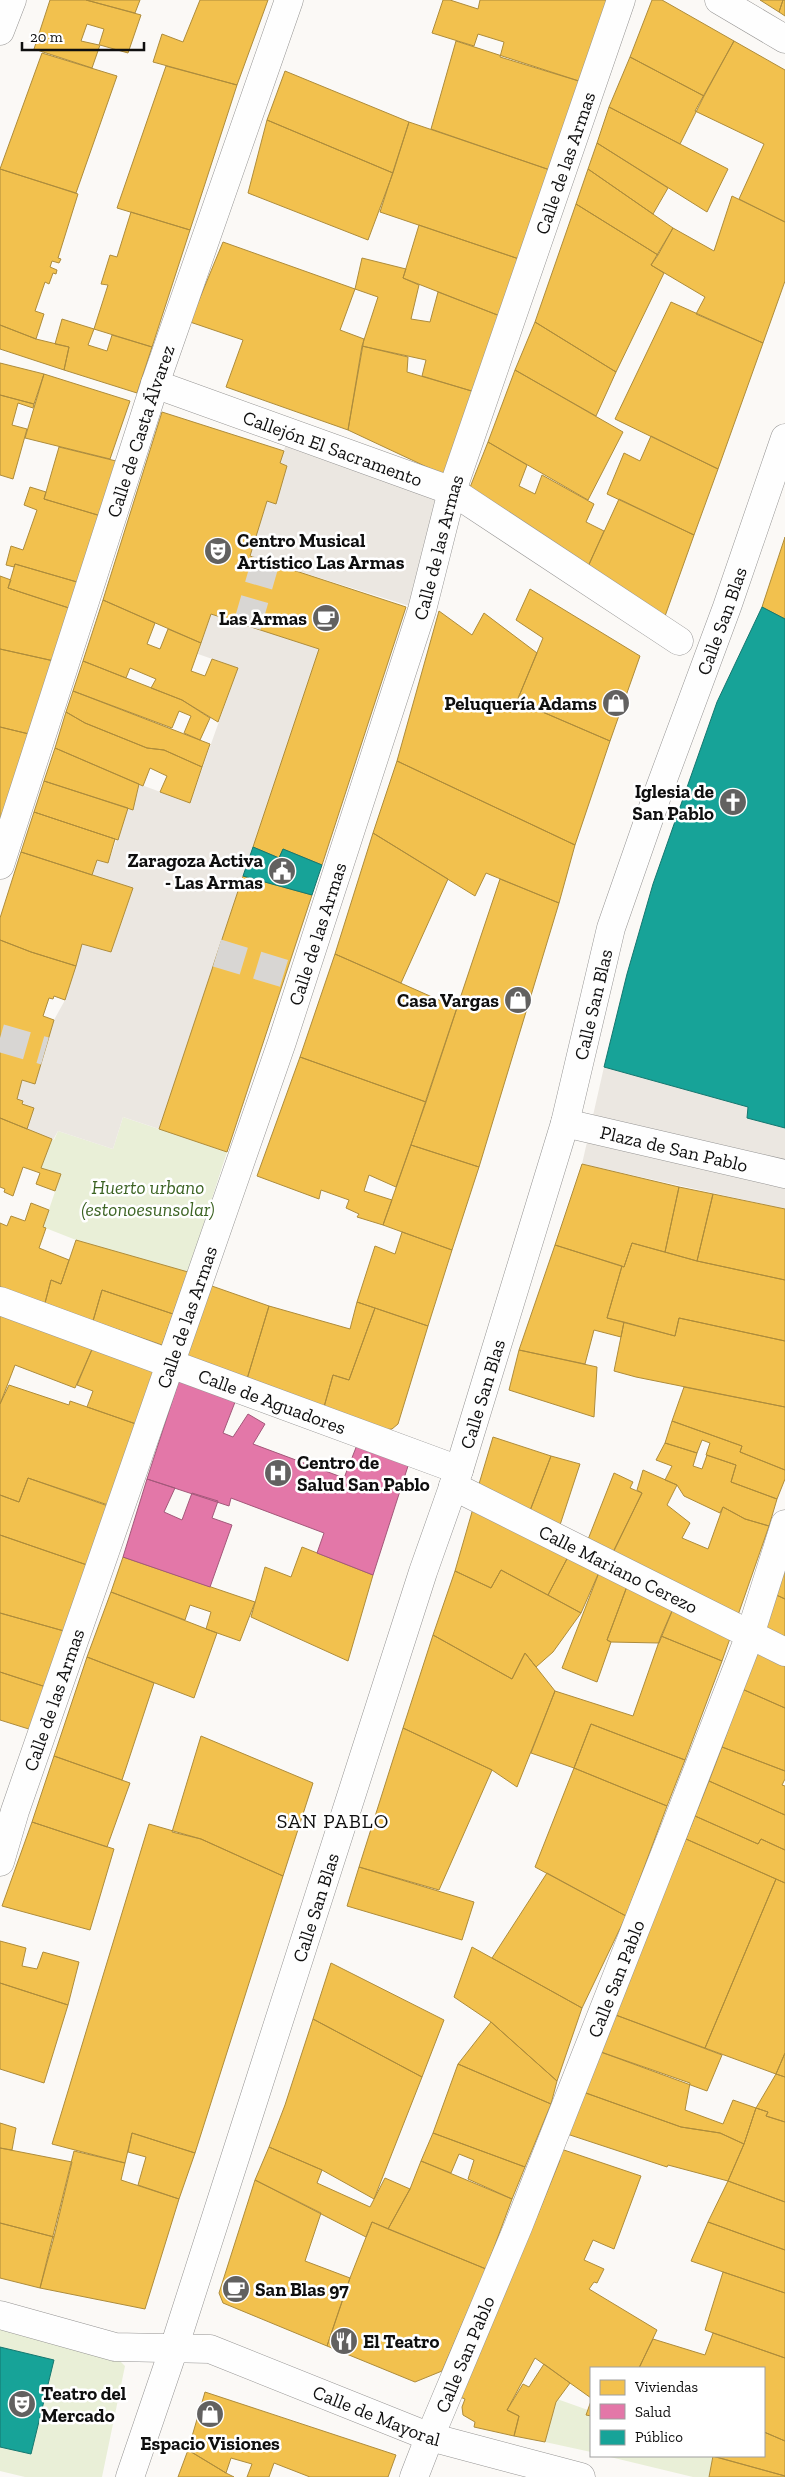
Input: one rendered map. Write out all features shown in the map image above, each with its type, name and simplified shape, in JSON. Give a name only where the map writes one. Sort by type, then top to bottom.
[{"type":"street","points":[[0,31],[12,0]]},
{"type":"street","name":"Calle de Casta Álvarez","points":[[0,865],[155,384],[288,0]]},
{"type":"street","name":"Calle de las Armas","points":[[0,1862],[18,1802],[170,1364],[294,977],[422,610],[452,491],[621,0]]},
{"type":"street","points":[[719,0],[785,39]]},
{"type":"street","name":"Callejón El Sacramento","points":[[155,384],[452,491],[679,641]]},
{"type":"street","name":"Calle San Blas","points":[[130,2477],[174,2348],[423,1572],[456,1478],[565,1123],[611,928],[658,793],[718,632],[785,438]]},
{"type":"street","name":"Plaza de San Pablo","points":[[565,1123],[785,1174]]},
{"type":"street","name":"Calle de Aguadores","points":[[0,1301],[170,1364],[456,1478]]},
{"type":"street","name":"Calle Mariano Cerezo","points":[[456,1478],[785,1652]]},
{"type":"street","name":"Calle San Pablo","points":[[414,2477],[518,2227],[750,1635],[785,1524]]},
{"type":"street","name":"Calle de Mayoral","points":[[0,2315],[115,2347],[210,2349],[430,2437],[581,2477]]},
{"type":"green space","name":"Huerto urbano (estonoesunsolar)","points":[[123,1117],[227,1152],[188,1272],[76,1240],[43,1227],[61,1174],[41,1168],[52,1139],[54,1140],[58,1131],[113,1149]]},
{"type":"green space","points":[[0,2328],[112,2358],[120,2361],[125,2366],[102,2477],[25,2477],[0,2471]]},
{"type":"green space","points":[[557,2399],[588,2410],[586,2414],[590,2416],[590,2452],[545,2442]]},
{"type":"green space","points":[[610,2457],[713,2457],[709,2477],[693,2477]]},
{"type":"shaded area","points":[[289,434],[452,491],[422,610],[250,556],[267,501],[276,503],[287,466],[280,463]]},
{"type":"shaded area","points":[[211,614],[319,649],[159,1129],[123,1117],[113,1149],[58,1131],[53,1140],[27,1129],[23,1101],[17,1099],[22,1080],[35,1084],[54,1020],[65,1000],[82,944],[111,952],[133,888],[92,875],[97,860],[108,863],[128,808],[133,809],[139,784],[190,803],[238,668],[198,654]]},
{"type":"shaded area","points":[[604,1067],[748,1107],[747,1118],[785,1128],[785,1209],[582,1164]]},
{"type":"building: Viviendas","points":[[50,0],[86,0],[141,15],[128,53],[100,45],[92,68],[34,49]],"holes":[[[87,24],[104,29],[99,45],[81,41]]]},
{"type":"building: Viviendas","points":[[86,0],[140,0],[135,13]]},
{"type":"building: Viviendas","points":[[200,0],[268,0],[237,85],[153,62],[162,34],[183,42]]},
{"type":"building: Viviendas","points":[[443,0],[450,0],[478,9],[480,0],[608,0],[582,82],[500,57],[504,42],[478,34],[474,46],[432,33]]},
{"type":"building: Viviendas","points":[[652,0],[662,0],[734,41],[704,96],[630,57]]},
{"type":"building: Viviendas","points":[[760,0],[783,0],[779,12]]},
{"type":"building: Viviendas","points":[[783,0],[785,0],[785,16],[779,12]]},
{"type":"building: Viviendas","points":[[456,41],[582,82],[550,170],[431,129]]},
{"type":"building: Viviendas","points":[[734,41],[785,70],[785,222],[739,199],[764,144],[695,111]]},
{"type":"building: Viviendas","points":[[42,53],[117,76],[76,193],[0,169]]},
{"type":"building: Viviendas","points":[[630,57],[704,96],[680,144],[609,107]]},
{"type":"building: Viviendas","points":[[166,66],[237,85],[190,230],[117,208]]},
{"type":"building: Viviendas","points":[[285,71],[409,122],[393,173],[267,120]]},
{"type":"building: Viviendas","points":[[609,107],[728,169],[707,212],[597,143]]},
{"type":"building: Viviendas","points":[[267,120],[393,173],[368,240],[248,193]]},
{"type":"building: Viviendas","points":[[409,122],[550,170],[519,259],[380,212]]},
{"type":"building: Viviendas","points":[[597,143],[668,188],[653,214],[588,169]]},
{"type":"building: Viviendas","points":[[0,169],[78,194],[58,258],[61,259],[59,263],[52,261],[50,267],[57,270],[56,274],[53,273],[49,284],[45,282],[35,311],[44,314],[36,339],[0,325]]},
{"type":"building: Viviendas","points":[[588,169],[673,228],[658,255],[576,204]]},
{"type":"building: Viviendas","points":[[732,196],[785,222],[785,281],[763,343],[696,314],[705,297],[651,265],[673,228],[714,251]]},
{"type":"building: Viviendas","points":[[576,204],[658,255],[651,265],[664,273],[616,372],[535,322]]},
{"type":"building: Viviendas","points":[[131,212],[190,230],[152,347],[94,329],[108,285],[101,284],[110,255],[117,257]]},
{"type":"building: Viviendas","points":[[419,225],[519,259],[500,316],[403,278]]},
{"type":"building: Viviendas","points":[[223,242],[355,289],[340,330],[364,339],[348,430],[226,387],[243,340],[190,322]]},
{"type":"building: Viviendas","points":[[362,258],[406,269],[403,278],[419,285],[411,319],[430,322],[438,292],[500,316],[475,392],[422,376],[426,360],[362,346],[378,297],[355,289]]},
{"type":"building: Viviendas","points":[[671,302],[763,343],[718,469],[615,419]]},
{"type":"building: Viviendas","points":[[62,319],[94,329],[88,345],[107,351],[112,335],[152,347],[137,393],[64,370],[69,347],[55,344]]},
{"type":"building: Viviendas","points":[[535,322],[616,372],[596,416],[515,370]]},
{"type":"building: Viviendas","points":[[0,325],[36,339],[69,347],[64,370],[0,349]]},
{"type":"building: Viviendas","points":[[362,346],[408,357],[407,372],[475,392],[446,476],[348,430]]},
{"type":"building: Viviendas","points":[[0,363],[44,374],[34,404],[0,395]]},
{"type":"building: Viviendas","points":[[515,370],[623,432],[588,500],[488,442]]},
{"type":"building: Viviendas","points":[[44,374],[130,401],[110,459],[25,438]]},
{"type":"building: Viviendas","points":[[0,395],[34,404],[33,408],[18,403],[12,425],[27,429],[13,479],[0,475]]},
{"type":"building: Viviendas","points":[[162,412],[284,451],[280,463],[287,466],[276,504],[267,501],[250,556],[406,607],[322,865],[283,849],[279,858],[253,847],[319,649],[211,614],[201,643],[103,600]]},
{"type":"building: Viviendas","points":[[651,436],[718,469],[694,535],[607,494],[624,453],[640,461]]},
{"type":"building: Viviendas","points":[[488,442],[527,465],[519,486],[535,494],[542,475],[594,504],[586,522],[604,531],[586,571],[467,495]]},
{"type":"building: Viviendas","points":[[59,447],[116,461],[101,516],[44,499]]},
{"type":"building: Viviendas","points":[[30,487],[46,492],[44,499],[101,516],[77,582],[15,564],[14,567],[6,565],[11,546],[23,550],[37,510],[24,505]]},
{"type":"building: Viviendas","points":[[619,499],[694,535],[664,619],[586,571]]},
{"type":"building: Viviendas","points":[[785,537],[785,619],[762,607]]},
{"type":"building: Viviendas","points":[[15,564],[77,582],[72,609],[8,588]]},
{"type":"building: Viviendas","points":[[0,576],[11,580],[8,588],[72,609],[54,661],[0,649]]},
{"type":"building: Viviendas","points":[[530,589],[640,656],[610,741],[517,701],[543,638],[516,620]]},
{"type":"building: Viviendas","points":[[103,600],[155,623],[147,644],[160,649],[168,629],[201,643],[191,671],[205,676],[212,659],[238,668],[218,722],[182,700],[151,688],[156,679],[130,668],[126,678],[83,661]]},
{"type":"building: Viviendas","points":[[439,611],[472,635],[484,613],[537,653],[517,701],[610,741],[575,845],[397,761]]},
{"type":"building: Viviendas","points":[[0,649],[54,661],[29,734],[0,727]]},
{"type":"building: Viviendas","points":[[83,661],[182,700],[210,718],[200,740],[184,733],[191,716],[179,711],[172,728],[73,691]]},
{"type":"building: Viviendas","points":[[73,691],[210,744],[202,767],[164,750],[147,748],[85,723],[66,712]]},
{"type":"building: Viviendas","points":[[66,712],[85,723],[147,748],[164,750],[202,767],[190,803],[160,792],[167,776],[150,768],[143,786],[55,748]]},
{"type":"building: Viviendas","points":[[0,727],[29,734],[0,833]]},
{"type":"building: Viviendas","points":[[55,748],[139,784],[133,810],[44,781]]},
{"type":"building: Viviendas","points":[[397,761],[575,845],[559,903],[486,873],[475,896],[373,833]]},
{"type":"building: Viviendas","points":[[44,781],[128,808],[118,840],[34,812]]},
{"type":"building: Viviendas","points":[[34,812],[115,839],[108,863],[97,860],[92,875],[21,852]]},
{"type":"building: Viviendas","points":[[373,833],[448,879],[401,983],[335,954]]},
{"type":"building: Viviendas","points":[[21,852],[133,888],[111,952],[82,944],[76,966],[0,940],[0,918]]},
{"type":"building: Viviendas","points":[[243,876],[312,895],[227,1152],[159,1129]]},
{"type":"building: Viviendas","points":[[500,879],[559,903],[479,1167],[411,1145]]},
{"type":"building: Viviendas","points":[[0,940],[76,966],[65,1000],[54,996],[53,999],[49,998],[43,1016],[54,1020],[35,1084],[22,1080],[17,1099],[23,1101],[22,1104],[34,1108],[27,1129],[0,1118]]},
{"type":"building: Viviendas","points":[[335,954],[457,1008],[426,1102],[300,1057]]},
{"type":"building: Viviendas","points":[[300,1057],[426,1102],[396,1187],[369,1175],[364,1191],[392,1200],[383,1225],[357,1217],[359,1214],[346,1208],[349,1200],[321,1190],[319,1199],[257,1176]]},
{"type":"building: Viviendas","points":[[0,1118],[52,1139],[41,1168],[61,1174],[55,1191],[36,1184],[40,1173],[23,1167],[13,1196],[4,1192],[5,1189],[0,1187]]},
{"type":"building: Viviendas","points":[[411,1145],[479,1167],[452,1250],[383,1225]]},
{"type":"building: Viviendas","points":[[582,1164],[679,1187],[665,1252],[632,1243],[624,1267],[555,1245]]},
{"type":"building: Viviendas","points":[[679,1187],[713,1194],[697,1261],[665,1252]]},
{"type":"building: Viviendas","points":[[713,1194],[785,1209],[785,1280],[697,1261]]},
{"type":"building: Viviendas","points":[[31,1203],[49,1210],[43,1227],[46,1228],[39,1248],[69,1260],[61,1284],[51,1280],[45,1303],[0,1287],[0,1223],[7,1226],[11,1216],[25,1221]]},
{"type":"building: Viviendas","points":[[402,1232],[452,1250],[428,1326],[357,1302],[375,1246],[395,1254]]},
{"type":"building: Viviendas","points":[[76,1240],[188,1272],[173,1314],[102,1290],[93,1321],[45,1303],[51,1280],[61,1284]]},
{"type":"building: Viviendas","points":[[632,1243],[697,1261],[785,1280],[785,1341],[679,1318],[675,1336],[607,1318],[622,1266],[624,1267]]},
{"type":"building: Viviendas","points":[[555,1245],[622,1266],[607,1318],[624,1322],[621,1337],[594,1330],[585,1364],[519,1350]]},
{"type":"building: Viviendas","points":[[209,1285],[269,1306],[247,1379],[181,1354]]},
{"type":"building: Viviendas","points":[[102,1290],[173,1314],[162,1345],[93,1321]]},
{"type":"building: Viviendas","points":[[357,1302],[375,1308],[349,1380],[333,1375],[324,1407],[247,1379],[269,1306],[350,1329]]},
{"type":"building: Viviendas","points":[[375,1308],[428,1326],[398,1424],[392,1429],[383,1430],[324,1407],[333,1375],[349,1380]]},
{"type":"building: Viviendas","points":[[0,1315],[93,1347],[75,1388],[15,1365],[0,1404]]},
{"type":"building: Viviendas","points":[[679,1318],[785,1341],[785,1407],[614,1371],[624,1322],[675,1336]]},
{"type":"building: Viviendas","points":[[93,1347],[155,1370],[136,1424],[87,1407],[93,1391],[77,1385]]},
{"type":"building: Viviendas","points":[[519,1350],[597,1367],[594,1417],[509,1390]]},
{"type":"building: Viviendas","points":[[9,1385],[69,1405],[70,1401],[136,1424],[108,1505],[28,1478],[19,1502],[0,1495],[0,1404]]},
{"type":"building: Viviendas","points":[[684,1387],[785,1407],[785,1470],[740,1452],[742,1446],[672,1421]]},
{"type":"building: Viviendas","points":[[672,1421],[742,1446],[740,1452],[785,1470],[785,1479],[777,1499],[731,1482],[736,1465],[706,1455],[710,1443],[702,1440],[697,1453],[665,1443]]},
{"type":"building: Viviendas","points":[[493,1437],[551,1456],[530,1511],[479,1484]]},
{"type":"building: Viviendas","points":[[665,1443],[697,1453],[693,1466],[702,1469],[707,1455],[736,1465],[731,1482],[777,1499],[769,1526],[745,1519],[723,1507],[720,1513],[684,1496],[677,1485],[665,1480],[672,1466],[656,1460]]},
{"type":"building: Viviendas","points":[[551,1456],[580,1464],[559,1528],[529,1513]]},
{"type":"building: Viviendas","points":[[643,1470],[677,1485],[667,1505],[690,1523],[682,1538],[708,1549],[723,1507],[745,1519],[769,1526],[737,1618],[611,1556],[642,1493],[637,1490]]},
{"type":"building: Viviendas","points":[[614,1473],[633,1482],[630,1488],[642,1493],[612,1555],[587,1542]]},
{"type":"building: Viviendas","points":[[28,1478],[111,1507],[90,1566],[0,1535],[0,1495],[19,1502]]},
{"type":"building: Viviendas","points":[[474,1505],[569,1555],[548,1595],[501,1570],[491,1588],[455,1571]]},
{"type":"building: Viviendas","points":[[0,1535],[87,1565],[64,1631],[0,1613]]},
{"type":"building: Viviendas","points":[[302,1547],[373,1575],[348,1661],[251,1617],[265,1567],[291,1577]]},
{"type":"building: Viviendas","points":[[785,1552],[785,1599],[772,1593]]},
{"type":"building: Viviendas","points":[[569,1555],[600,1570],[581,1613],[548,1595]]},
{"type":"building: Viviendas","points":[[123,1557],[255,1602],[240,1641],[206,1629],[211,1612],[190,1605],[185,1620],[111,1592]]},
{"type":"building: Viviendas","points":[[501,1570],[581,1613],[553,1652],[536,1667],[525,1653],[512,1679],[433,1635],[455,1571],[491,1588]]},
{"type":"building: Viviendas","points":[[600,1570],[629,1581],[607,1640],[611,1642],[597,1682],[562,1668]]},
{"type":"building: Viviendas","points":[[629,1581],[675,1604],[659,1643],[611,1642],[607,1640]]},
{"type":"building: Viviendas","points":[[111,1592],[217,1633],[194,1698],[87,1657]]},
{"type":"building: Viviendas","points":[[772,1593],[785,1599],[785,1645],[759,1633]]},
{"type":"building: Viviendas","points":[[675,1604],[733,1630],[722,1661],[661,1636]]},
{"type":"building: Viviendas","points":[[0,1613],[64,1631],[46,1687],[0,1672]]},
{"type":"building: Viviendas","points":[[433,1635],[512,1679],[525,1653],[555,1691],[517,1787],[492,1770],[403,1728]]},
{"type":"building: Viviendas","points":[[661,1636],[722,1661],[685,1760],[591,1724],[574,1768],[531,1753],[555,1691],[633,1716]]},
{"type":"building: Viviendas","points":[[755,1652],[785,1664],[785,1708],[742,1689]]},
{"type":"building: Viviendas","points":[[87,1657],[154,1683],[122,1780],[54,1756]]},
{"type":"building: Viviendas","points":[[0,1672],[46,1687],[32,1730],[0,1720]]},
{"type":"building: Viviendas","points":[[742,1689],[785,1708],[785,1771],[722,1747]]},
{"type":"building: Viviendas","points":[[591,1724],[685,1760],[667,1806],[574,1768]]},
{"type":"building: Viviendas","points":[[403,1728],[492,1770],[439,1890],[359,1867]]},
{"type":"building: Viviendas","points":[[201,1736],[313,1783],[283,1876],[201,1839],[172,1832]]},
{"type":"building: Viviendas","points":[[722,1747],[785,1771],[785,1779],[782,1785],[785,1786],[785,1815],[709,1781]]},
{"type":"building: Viviendas","points":[[54,1756],[130,1783],[107,1847],[32,1822]]},
{"type":"building: Viviendas","points":[[574,1768],[667,1806],[626,1916],[535,1867]]},
{"type":"building: Viviendas","points":[[709,1781],[785,1815],[785,1850],[761,1839],[758,1844],[695,1816]]},
{"type":"building: Viviendas","points":[[695,1816],[758,1844],[761,1839],[785,1850],[785,1883],[686,1839]]},
{"type":"building: Viviendas","points":[[32,1822],[114,1849],[90,1930],[2,1906]]},
{"type":"building: Viviendas","points":[[149,1824],[201,1839],[283,1876],[195,2153],[132,2133],[125,2163],[52,2144]]},
{"type":"building: Viviendas","points":[[686,1839],[776,1879],[705,2048],[613,2014]]},
{"type":"building: Viviendas","points":[[359,1867],[474,1902],[462,1940],[347,1906]]},
{"type":"building: Viviendas","points":[[547,1873],[626,1916],[582,2008],[492,1958]]},
{"type":"building: Viviendas","points":[[776,1879],[785,1883],[785,2053],[776,2074],[705,2048]]},
{"type":"building: Viviendas","points":[[0,1941],[26,1948],[22,1966],[37,1969],[43,1952],[79,1962],[68,2005],[0,1983]]},
{"type":"building: Viviendas","points":[[472,1947],[582,2008],[557,2081],[491,2022],[454,1997]]},
{"type":"building: Viviendas","points":[[331,1963],[444,2020],[422,2077],[313,2019]]},
{"type":"building: Viviendas","points":[[0,1983],[68,2005],[44,2083],[0,2069]]},
{"type":"building: Viviendas","points":[[613,2014],[722,2055],[707,2091],[598,2051]]},
{"type":"building: Viviendas","points":[[313,2019],[422,2077],[374,2199],[322,2170],[269,2147]]},
{"type":"building: Viviendas","points":[[491,2022],[557,2081],[551,2104],[458,2064]]},
{"type":"building: Viviendas","points":[[598,2051],[690,2083],[685,2110],[723,2124],[733,2100],[756,2108],[744,2144],[720,2133],[681,2127],[583,2092]]},
{"type":"building: Viviendas","points":[[785,2053],[785,2077],[776,2074]]},
{"type":"building: Viviendas","points":[[458,2064],[551,2104],[525,2167],[433,2133]]},
{"type":"building: Viviendas","points":[[776,2074],[785,2077],[785,2122],[766,2116],[768,2112],[756,2108]]},
{"type":"building: Viviendas","points":[[583,2092],[681,2127],[720,2133],[744,2144],[728,2181],[668,2165],[667,2167],[567,2134]]},
{"type":"building: Viviendas","points":[[756,2108],[768,2112],[766,2116],[785,2122],[785,2202],[728,2181],[744,2144]]},
{"type":"building: Viviendas","points":[[0,2123],[16,2128],[12,2150],[0,2148]]},
{"type":"building: Viviendas","points":[[132,2133],[195,2153],[179,2199],[138,2185],[146,2157],[128,2152]]},
{"type":"building: Viviendas","points":[[433,2133],[525,2167],[512,2199],[468,2179],[474,2160],[459,2154],[451,2173],[421,2161]]},
{"type":"building: Viviendas","points":[[269,2147],[322,2170],[317,2183],[370,2207],[385,2178],[410,2189],[388,2229],[372,2222],[366,2237],[255,2180]]},
{"type":"building: Viviendas","points":[[0,2148],[72,2162],[54,2237],[0,2223]]},
{"type":"building: Viviendas","points":[[561,2149],[641,2176],[614,2249],[593,2240],[584,2260],[604,2269],[597,2283],[594,2282],[589,2289],[657,2330],[639,2367],[590,2367],[590,2397],[535,2358],[507,2410],[519,2416],[514,2436],[474,2427],[475,2422],[463,2415],[462,2407],[465,2399],[460,2397],[538,2214],[560,2160],[558,2159]]},
{"type":"building: Viviendas","points":[[74,2151],[125,2163],[121,2180],[179,2199],[145,2309],[40,2288]]},
{"type":"building: Viviendas","points":[[421,2161],[512,2199],[486,2269],[388,2229],[410,2189]]},
{"type":"building: Viviendas","points":[[255,2180],[321,2213],[305,2261],[350,2278],[327,2346],[223,2303],[219,2293]]},
{"type":"building: Viviendas","points":[[728,2181],[785,2202],[785,2250],[708,2222]]},
{"type":"building: Viviendas","points":[[372,2222],[486,2269],[442,2371],[415,2382],[327,2346],[350,2278]]},
{"type":"building: Viviendas","points":[[708,2222],[785,2250],[785,2293],[691,2261]]},
{"type":"building: Viviendas","points":[[0,2223],[54,2237],[40,2288],[0,2278]]},
{"type":"building: Viviendas","points":[[723,2272],[785,2293],[785,2358],[705,2330]]},
{"type":"building: Viviendas","points":[[713,2333],[785,2358],[785,2441],[765,2432],[765,2367],[639,2367],[653,2339],[705,2355]]},
{"type":"building: Viviendas","points":[[544,2364],[570,2383],[556,2402],[545,2442],[514,2436],[519,2416],[507,2410],[523,2384],[529,2387]]},
{"type":"building: Viviendas","points":[[205,2392],[396,2455],[388,2477],[310,2477],[274,2463],[269,2477],[247,2477],[252,2464],[231,2458],[226,2473],[188,2450]]},
{"type":"building: Viviendas","points":[[590,2404],[590,2416],[586,2415]]},
{"type":"building: Viviendas","points":[[765,2432],[785,2441],[785,2476],[716,2457],[765,2457]]},
{"type":"building: Viviendas","points":[[188,2450],[226,2473],[234,2477],[178,2477]]},
{"type":"building: Viviendas","points":[[713,2457],[785,2476],[785,2477],[709,2477]]},
{"type":"building: Salud","name":"Centro de Salud San Pablo","points":[[180,1377],[237,1397],[223,1433],[233,1437],[248,1414],[265,1424],[253,1444],[344,1478],[357,1445],[408,1466],[373,1575],[317,1553],[324,1533],[231,1498],[229,1506],[147,1479]]},
{"type":"building: Salud","points":[[147,1479],[175,1488],[164,1512],[182,1520],[192,1493],[218,1501],[212,1518],[232,1525],[210,1587],[123,1557]]},
{"type":"building: Público","name":"Iglesia de San Pablo","points":[[762,607],[785,619],[785,1128],[747,1118],[748,1107],[604,1067],[627,974],[653,884],[717,702]]},
{"type":"building: Público","name":"Zaragoza Activa - Las Armas","points":[[253,847],[279,858],[283,849],[322,865],[312,895],[243,876]]},
{"type":"building: Público","name":"Teatro del Mercado","points":[[0,2347],[54,2360],[31,2454],[0,2447]]},
{"type":"tunnel","points":[[247,626],[266,560]]},
{"type":"tunnel","points":[[217,953],[286,974]]},
{"type":"tunnel","points":[[0,1038],[45,1051]]},
{"type":"place","name":"Centro Musical Artístico Las Armas","points":[[218,551]]},
{"type":"place","name":"Las Armas","points":[[326,618]]},
{"type":"place","name":"Peluquería Adams","points":[[616,703]]},
{"type":"place","name":"Iglesia de San Pablo","points":[[733,802]]},
{"type":"place","name":"Zaragoza Activa - Las Armas","points":[[282,871]]},
{"type":"place","name":"Casa Vargas","points":[[518,1000]]},
{"type":"place","name":"Centro de Salud San Pablo","points":[[278,1473]]},
{"type":"place","name":"San Blas 97","points":[[236,2289]]},
{"type":"place","name":"El Teatro","points":[[344,2341]]},
{"type":"place","name":"Teatro del Mercado","points":[[22,2404]]},
{"type":"place","name":"Espacio Visiones","points":[[210,2414]]},
{"type":"district","name":"SAN PABLO","points":[[333,1821]]}]
